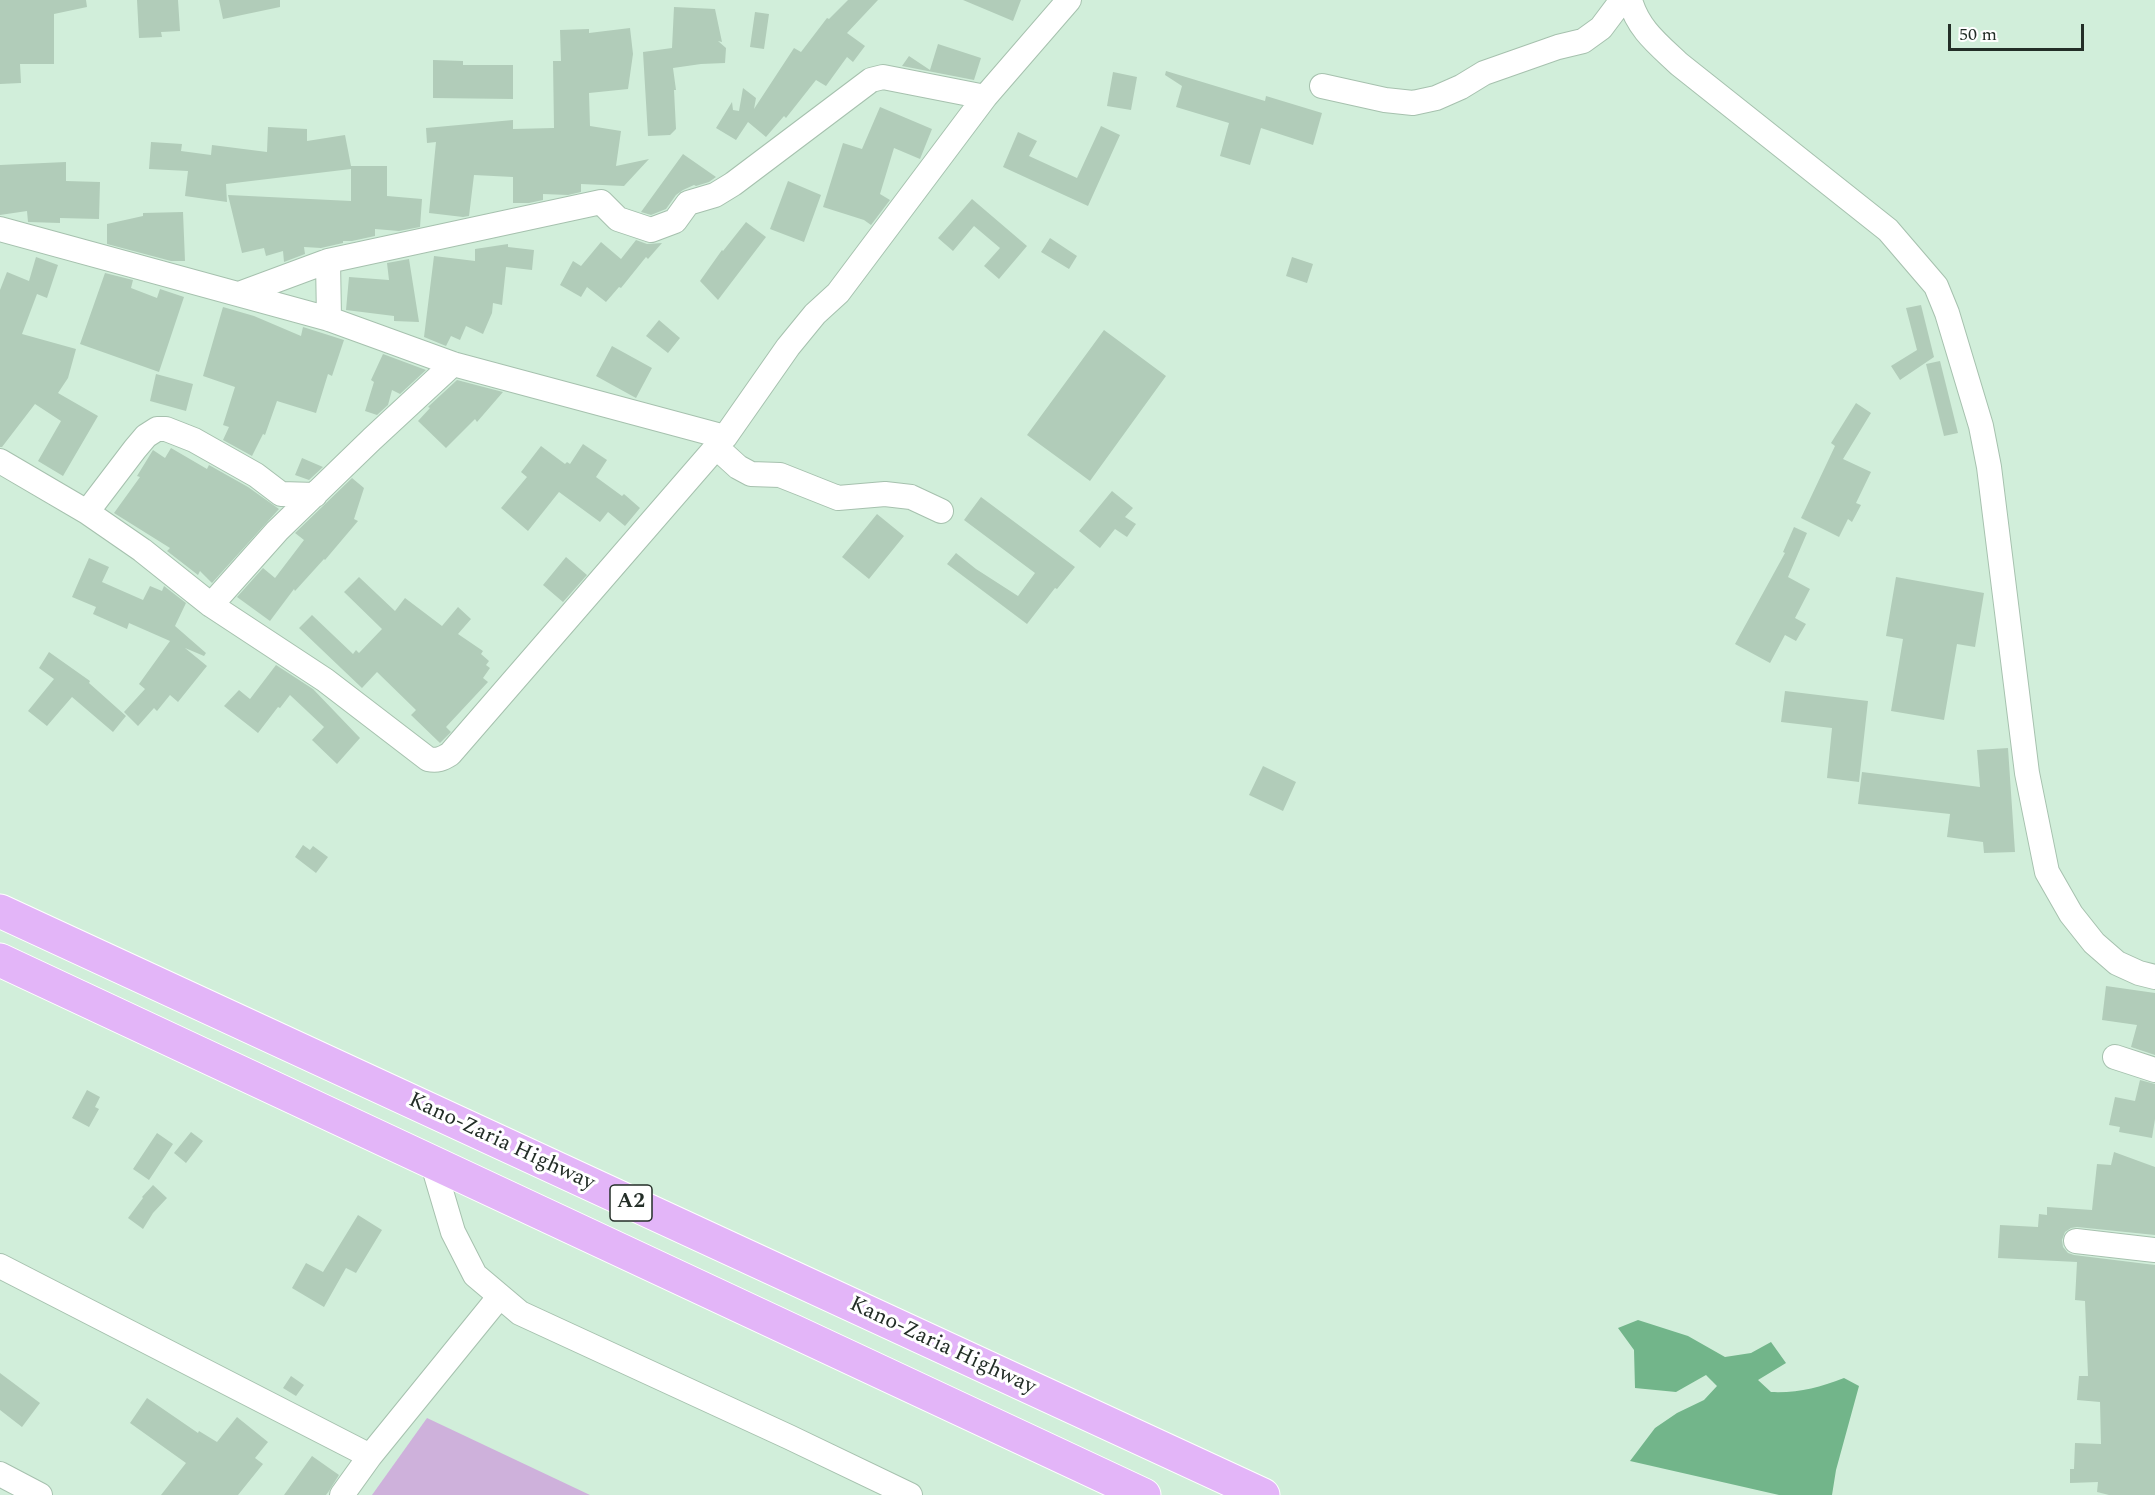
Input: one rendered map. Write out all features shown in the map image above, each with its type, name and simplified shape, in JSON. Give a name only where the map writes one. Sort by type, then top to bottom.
[{"type":"highway","name":"Kano-Zaria Highway","points":[[0,912],[1263,1495]]},
{"type":"highway","name":"Kano-Zaria Highway","points":[[0,960],[1144,1495]]},
{"type":"street","points":[[0,461],[87,512],[142,550],[211,605],[325,680],[428,759],[443,758],[450,754],[720,442],[788,347],[815,314],[838,292],[985,98],[1069,0]]},
{"type":"street","points":[[1322,86],[1403,102],[1413,103],[1436,98],[1484,73],[1558,47],[1583,41],[1601,28],[1622,0]]},
{"type":"street","points":[[1630,0],[1635,17],[1652,39],[1679,64],[1888,230],[1936,286],[1947,313],[1982,426],[2027,773],[2047,872],[2071,914],[2094,943],[2117,963],[2139,973],[2155,976]]},
{"type":"street","points":[[239,294],[328,261],[601,202],[618,219],[651,230],[675,221],[688,203],[715,195],[733,184],[871,80],[883,77],[985,98]]},
{"type":"street","points":[[0,229],[329,319],[453,364],[720,442],[738,466],[752,474],[780,475],[838,498],[885,494],[910,497],[941,511]]},
{"type":"street","points":[[328,261],[329,319]]},
{"type":"street","points":[[211,605],[277,531],[453,364]]},
{"type":"street","points":[[87,512],[146,436],[157,429],[166,429],[194,440],[256,476],[281,494],[315,495]]},
{"type":"street","points":[[2115,1057],[2155,1070]]},
{"type":"street","points":[[432,1161],[453,1232],[475,1275],[520,1313],[910,1495]]},
{"type":"street","points":[[2076,1241],[2155,1250]]},
{"type":"street","points":[[0,1266],[370,1456]]},
{"type":"street","points":[[342,1495],[370,1456],[500,1296]]},
{"type":"street","points":[[0,1474],[40,1495]]},
{"type":"shaded area","points":[[1638,1320],[1688,1336],[1725,1357],[1751,1353],[1771,1342],[1786,1363],[1758,1380],[1771,1392],[1808,1389],[1844,1378],[1859,1386],[1836,1470],[1832,1495],[1779,1495],[1630,1461],[1655,1428],[1677,1413],[1704,1400],[1717,1386],[1706,1375],[1676,1392],[1635,1388],[1634,1350],[1618,1328]]},
{"type":"shaded area","points":[[427,1418],[590,1495],[372,1495]]},
{"type":"building","points":[[0,0],[86,0],[87,7],[54,14],[54,64],[20,64],[21,83],[0,84]]},
{"type":"building","points":[[137,0],[178,0],[180,31],[161,32],[162,37],[139,38]]},
{"type":"building","points":[[219,0],[280,0],[280,7],[223,19]]},
{"type":"building","points":[[848,0],[878,0],[847,33],[865,46],[853,62],[847,57],[826,86],[816,80],[786,118],[784,116],[766,137],[748,122],[736,140],[716,128],[732,102],[733,110],[739,111],[743,88],[756,98],[754,109],[794,48],[801,52],[827,18],[829,19]]},
{"type":"building","points":[[963,0],[1021,0],[1013,21]]},
{"type":"building","points":[[674,7],[715,9],[722,42],[718,41],[726,48],[725,63],[673,68],[676,90],[674,90],[676,129],[670,135],[648,136],[643,52],[672,48]]},
{"type":"building","points":[[755,12],[769,14],[764,49],[750,47]]},
{"type":"building","points":[[630,28],[633,54],[628,89],[589,93],[590,126],[621,131],[616,166],[649,159],[624,186],[581,184],[581,192],[568,195],[543,194],[543,200],[513,203],[513,177],[474,175],[469,216],[429,213],[436,142],[427,143],[426,128],[513,120],[513,129],[554,128],[553,61],[561,61],[560,30],[589,29],[589,33]]},
{"type":"building","points":[[938,44],[981,58],[974,80],[902,66],[909,56],[930,70]]},
{"type":"building","points":[[433,60],[463,61],[463,65],[513,65],[513,99],[433,98]]},
{"type":"building","points":[[1166,71],[1265,101],[1266,96],[1322,113],[1313,145],[1261,128],[1250,165],[1220,156],[1229,123],[1176,107],[1182,86],[1165,75]]},
{"type":"building","points":[[1113,72],[1137,77],[1131,110],[1107,106]]},
{"type":"building","points":[[880,107],[932,129],[920,159],[894,148],[880,194],[890,200],[871,225],[864,220],[823,207],[843,143],[862,149]]},
{"type":"building","points":[[1101,126],[1120,135],[1088,206],[1003,167],[1018,132],[1037,141],[1029,156],[1077,178]]},
{"type":"building","points":[[268,127],[307,129],[307,141],[345,135],[351,166],[387,166],[387,196],[422,199],[420,227],[399,231],[375,229],[375,236],[343,241],[343,243],[321,248],[304,247],[305,254],[284,262],[283,251],[266,256],[264,248],[242,253],[228,195],[351,201],[351,169],[226,184],[227,202],[185,196],[188,171],[149,169],[151,142],[182,144],[181,151],[211,155],[212,145],[267,152]]},
{"type":"building","points":[[683,154],[716,177],[709,182],[683,190],[676,195],[666,209],[651,215],[641,212]]},
{"type":"building","points":[[66,162],[66,181],[100,182],[99,219],[60,218],[60,223],[28,222],[27,211],[0,215],[0,165]]},
{"type":"building","points":[[788,181],[821,195],[804,242],[770,229]]},
{"type":"building","points":[[972,199],[1027,246],[999,279],[984,266],[1000,248],[974,226],[953,251],[938,238]]},
{"type":"building","points":[[183,212],[185,261],[171,261],[107,244],[107,224],[143,216],[143,213]]},
{"type":"building","points":[[746,222],[766,237],[718,300],[700,281]]},
{"type":"building","points":[[1050,238],[1077,256],[1069,269],[1041,252]]},
{"type":"building","points":[[636,240],[647,244],[662,243],[648,259],[646,257],[621,288],[619,287],[606,302],[587,287],[581,297],[560,285],[573,261],[581,266],[601,242],[621,259]]},
{"type":"building","points":[[508,244],[508,247],[534,250],[532,270],[506,267],[502,305],[493,303],[492,313],[483,334],[466,326],[460,340],[451,336],[446,346],[424,337],[434,256],[475,261],[475,249]]},
{"type":"building","points":[[36,257],[58,265],[47,298],[37,294],[22,334],[76,349],[68,378],[58,393],[98,416],[63,476],[38,461],[61,421],[35,404],[0,447],[0,290],[7,272],[29,281]]},
{"type":"building","points":[[1292,257],[1313,264],[1307,283],[1286,276]]},
{"type":"building","points":[[409,259],[419,322],[394,321],[394,316],[346,310],[349,277],[389,280],[387,263]]},
{"type":"building","points":[[105,273],[133,280],[131,288],[157,298],[160,289],[184,297],[159,372],[80,344]]},
{"type":"building","points":[[1921,305],[1934,357],[1900,380],[1891,366],[1917,350],[1906,308]]},
{"type":"building","points":[[223,307],[254,316],[301,336],[303,327],[344,340],[332,376],[328,374],[316,413],[277,401],[265,435],[263,434],[252,456],[223,440],[229,427],[223,425],[235,387],[203,376]]},
{"type":"building","points":[[659,320],[680,338],[668,353],[646,336]]},
{"type":"building","points":[[1104,330],[1166,376],[1090,481],[1027,435]]},
{"type":"building","points":[[612,346],[652,368],[636,398],[596,376]]},
{"type":"building","points":[[383,354],[426,370],[400,394],[392,390],[388,405],[377,415],[365,411],[374,382],[371,380]]},
{"type":"building","points":[[1940,361],[1958,433],[1944,436],[1926,364]]},
{"type":"building","points":[[156,374],[193,384],[186,411],[150,401]]},
{"type":"building","points":[[457,380],[503,392],[477,422],[475,419],[446,448],[418,421],[430,408],[428,407]]},
{"type":"building","points":[[1856,403],[1871,413],[1843,459],[1871,472],[1856,503],[1861,505],[1852,522],[1848,519],[1839,537],[1801,518],[1835,446],[1831,443]]},
{"type":"building","points":[[583,444],[607,460],[596,477],[622,496],[624,494],[640,508],[625,526],[608,512],[600,522],[559,492],[528,531],[501,508],[527,477],[521,472],[541,446],[565,464],[567,462],[570,464]]},
{"type":"building","points":[[171,448],[207,469],[209,465],[248,487],[279,509],[212,583],[200,571],[198,575],[167,551],[170,548],[114,513],[140,477],[137,476],[153,450],[165,458]]},
{"type":"building","points":[[302,458],[323,467],[309,480],[295,475]]},
{"type":"building","points":[[352,478],[364,488],[354,519],[358,521],[325,560],[295,591],[294,589],[270,621],[237,597],[263,568],[275,578],[304,540],[295,533]]},
{"type":"building","points":[[1112,491],[1133,508],[1125,517],[1136,524],[1127,537],[1115,529],[1100,548],[1079,531]]},
{"type":"building","points":[[981,497],[1075,567],[1027,624],[947,564],[956,553],[1018,596],[1035,573],[964,520]]},
{"type":"building","points":[[877,514],[904,536],[869,579],[842,557]]},
{"type":"building","points":[[1794,527],[1807,533],[1788,577],[1810,589],[1795,618],[1806,624],[1796,641],[1785,635],[1770,663],[1735,644],[1785,553],[1783,552]]},
{"type":"building","points":[[566,557],[587,575],[563,602],[543,585]]},
{"type":"building","points":[[89,558],[109,567],[102,582],[143,600],[150,586],[162,591],[164,586],[186,603],[175,626],[206,653],[204,656],[185,648],[207,666],[178,702],[170,695],[157,711],[154,708],[138,726],[124,712],[145,689],[139,684],[170,641],[129,623],[127,629],[93,614],[96,607],[72,597]]},
{"type":"building","points":[[359,577],[395,611],[405,598],[442,626],[458,607],[471,619],[458,634],[483,651],[481,654],[489,661],[486,665],[490,668],[483,678],[488,682],[446,727],[451,732],[440,743],[411,715],[416,710],[377,672],[362,688],[299,628],[312,615],[353,654],[356,650],[359,653],[382,629],[344,592]]},
{"type":"building","points":[[1896,577],[1984,593],[1975,647],[1957,644],[1944,720],[1891,711],[1903,639],[1886,636]]},
{"type":"building","points":[[49,652],[90,681],[89,683],[126,716],[113,732],[72,697],[47,726],[28,711],[54,679],[39,668]]},
{"type":"building","points":[[276,665],[313,689],[360,738],[337,764],[312,740],[324,727],[290,695],[258,733],[224,706],[239,690],[250,699]]},
{"type":"building","points":[[1785,691],[1868,701],[1859,782],[1827,778],[1832,728],[1781,722]]},
{"type":"building","points":[[2008,748],[2015,852],[1984,853],[1983,842],[1947,837],[1950,814],[1858,804],[1862,772],[1980,787],[1977,750]]},
{"type":"building","points":[[1263,766],[1296,782],[1283,811],[1249,795]]},
{"type":"building","points":[[303,845],[310,850],[313,846],[328,857],[316,873],[295,857]]},
{"type":"building","points":[[2106,986],[2155,993],[2155,1055],[2131,1047],[2137,1025],[2102,1020]]},
{"type":"building","points":[[2140,1080],[2155,1084],[2155,1119],[2152,1138],[2119,1132],[2120,1127],[2109,1125],[2115,1097],[2135,1101]]},
{"type":"building","points":[[87,1090],[100,1097],[95,1107],[99,1109],[89,1127],[72,1118]]},
{"type":"building","points":[[191,1132],[203,1141],[186,1163],[174,1153]]},
{"type":"building","points":[[157,1133],[173,1144],[149,1180],[133,1169]]},
{"type":"building","points":[[2114,1152],[2155,1167],[2155,1235],[2077,1227],[2065,1232],[2062,1240],[2063,1247],[2068,1253],[2074,1255],[2155,1265],[2155,1495],[2109,1495],[2097,1492],[2098,1482],[2070,1483],[2070,1469],[2074,1469],[2075,1443],[2101,1444],[2100,1402],[2077,1400],[2079,1376],[2088,1376],[2085,1301],[2075,1300],[2077,1262],[1998,1258],[2000,1225],[2038,1227],[2039,1214],[2047,1215],[2047,1207],[2092,1210],[2097,1164],[2111,1165]]},
{"type":"building","points":[[153,1185],[167,1198],[153,1213],[143,1229],[128,1218]]},
{"type":"building","points":[[358,1215],[382,1230],[356,1273],[346,1268],[324,1307],[292,1288],[306,1263],[323,1272]]},
{"type":"building","points":[[0,1373],[40,1403],[22,1427],[0,1410]]},
{"type":"building","points":[[291,1376],[304,1385],[296,1396],[283,1388]]},
{"type":"building","points":[[147,1398],[198,1433],[199,1431],[217,1442],[237,1417],[268,1442],[255,1458],[263,1464],[238,1495],[161,1495],[186,1463],[130,1423]]},
{"type":"building","points":[[312,1456],[339,1475],[329,1491],[326,1495],[284,1495]]}]
